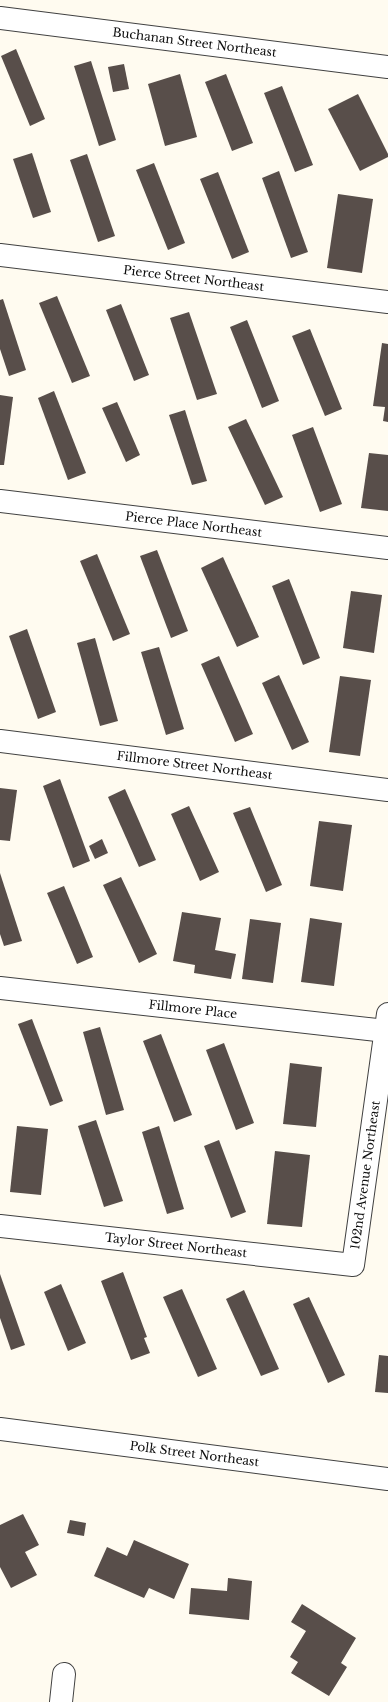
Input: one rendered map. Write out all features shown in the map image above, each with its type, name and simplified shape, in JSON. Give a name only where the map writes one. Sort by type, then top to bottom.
[{"type":"street","name":"Buchanan Street Northeast","points":[[0,18],[388,67]]},
{"type":"street","name":"Pierce Street Northeast","points":[[0,255],[388,302]]},
{"type":"street","name":"Pierce Place Northeast","points":[[0,501],[388,548]]},
{"type":"street","name":"Fillmore Street Northeast","points":[[0,741],[388,790]]},
{"type":"street","name":"Fillmore Place","points":[[0,988],[387,1022]]},
{"type":"street","name":"102nd Avenue Northeast","points":[[353,1265],[387,1022]]},
{"type":"street","name":"Taylor Street Northeast","points":[[0,1226],[353,1265]]},
{"type":"street","name":"Polk Street Northeast","points":[[0,1429],[388,1479]]},
{"type":"street","points":[[61,1702],[64,1674]]},
{"type":"building","points":[[16,49],[45,119],[30,126],[1,56]]},
{"type":"building","points":[[91,61],[116,140],[99,146],[74,66]]},
{"type":"building","points":[[124,64],[129,89],[113,92],[108,67]]},
{"type":"building","points":[[180,74],[197,137],[165,146],[148,84]]},
{"type":"building","points":[[226,74],[253,143],[232,151],[205,82]]},
{"type":"building","points":[[282,86],[313,165],[295,172],[264,93]]},
{"type":"building","points":[[358,94],[388,154],[388,157],[360,171],[328,109]]},
{"type":"building","points":[[32,153],[51,212],[33,218],[13,159]]},
{"type":"building","points":[[87,154],[115,236],[98,242],[70,160]]},
{"type":"building","points":[[154,163],[185,243],[168,250],[136,170]]},
{"type":"building","points":[[279,171],[308,252],[291,258],[262,178]]},
{"type":"building","points":[[218,172],[249,252],[232,259],[200,179]]},
{"type":"building","points":[[338,194],[373,199],[362,273],[327,268]]},
{"type":"building","points":[[57,296],[90,376],[72,383],[39,303]]},
{"type":"building","points":[[3,299],[26,370],[9,376],[0,349],[0,300]]},
{"type":"building","points":[[121,304],[149,375],[134,381],[106,310]]},
{"type":"building","points":[[189,312],[217,394],[197,400],[170,318]]},
{"type":"building","points":[[247,320],[279,401],[262,408],[230,327]]},
{"type":"building","points":[[310,329],[342,409],[325,416],[292,336]]},
{"type":"building","points":[[382,343],[388,344],[388,422],[383,421],[385,407],[373,406]]},
{"type":"building","points":[[54,391],[86,473],[68,480],[38,398]]},
{"type":"building","points":[[0,395],[13,397],[4,465],[0,465]]},
{"type":"building","points":[[117,402],[140,455],[126,462],[102,408]]},
{"type":"building","points":[[185,410],[207,481],[192,485],[169,415]]},
{"type":"building","points":[[246,419],[283,497],[265,505],[228,427]]},
{"type":"building","points":[[313,427],[342,504],[320,512],[292,435]]},
{"type":"building","points":[[369,453],[388,455],[388,511],[361,508]]},
{"type":"building","points":[[157,550],[188,631],[171,638],[140,556]]},
{"type":"building","points":[[97,554],[130,634],[113,641],[80,561]]},
{"type":"building","points":[[223,557],[259,637],[237,647],[201,568]]},
{"type":"building","points":[[289,579],[320,658],[303,665],[272,586]]},
{"type":"building","points":[[351,591],[382,595],[374,653],[343,648]]},
{"type":"building","points":[[27,629],[56,712],[38,719],[9,636]]},
{"type":"building","points":[[95,638],[118,721],[100,726],[77,643]]},
{"type":"building","points":[[159,647],[184,729],[166,735],[141,652]]},
{"type":"building","points":[[219,656],[253,734],[235,742],[201,664]]},
{"type":"building","points":[[279,675],[309,742],[292,750],[262,683]]},
{"type":"building","points":[[340,676],[371,680],[360,756],[329,752]]},
{"type":"building","points":[[60,779],[90,861],[73,868],[43,786]]},
{"type":"building","points":[[0,788],[17,790],[10,841],[0,840]]},
{"type":"building","points":[[125,789],[156,860],[139,867],[108,797]]},
{"type":"building","points":[[189,806],[219,872],[200,881],[171,814]]},
{"type":"building","points":[[250,807],[282,885],[266,892],[233,813]]},
{"type":"building","points":[[319,821],[352,825],[343,891],[310,886]]},
{"type":"building","points":[[102,839],[108,853],[95,859],[89,846]]},
{"type":"building","points":[[0,873],[22,941],[4,946],[0,934]]},
{"type":"building","points":[[121,877],[157,954],[139,963],[103,885]]},
{"type":"building","points":[[64,886],[93,957],[77,964],[47,893]]},
{"type":"building","points":[[182,912],[221,918],[215,950],[236,954],[231,979],[194,973],[195,965],[173,961]]},
{"type":"building","points":[[310,918],[342,923],[334,986],[301,982]]},
{"type":"building","points":[[250,919],[281,923],[273,983],[242,979]]},
{"type":"building","points":[[32,1019],[63,1101],[50,1106],[18,1024]]},
{"type":"building","points":[[100,1027],[124,1110],[106,1115],[83,1032]]},
{"type":"building","points":[[161,1034],[192,1115],[174,1122],[143,1041]]},
{"type":"building","points":[[224,1043],[254,1123],[236,1130],[206,1050]]},
{"type":"building","points":[[290,1063],[322,1067],[316,1127],[283,1124]]},
{"type":"building","points":[[96,1120],[123,1201],[104,1207],[78,1126]]},
{"type":"building","points":[[17,1126],[48,1129],[41,1195],[10,1192]]},
{"type":"building","points":[[159,1126],[184,1209],[167,1214],[142,1132]]},
{"type":"building","points":[[219,1140],[246,1212],[231,1218],[204,1146]]},
{"type":"building","points":[[275,1151],[310,1155],[302,1227],[267,1224]]},
{"type":"building","points":[[123,1272],[147,1337],[144,1338],[150,1353],[131,1360],[101,1281]]},
{"type":"building","points":[[0,1274],[25,1345],[11,1350],[0,1318]]},
{"type":"building","points":[[61,1284],[86,1343],[68,1351],[44,1292]]},
{"type":"building","points":[[182,1289],[217,1369],[198,1377],[163,1297]]},
{"type":"building","points":[[244,1290],[279,1369],[261,1376],[226,1299]]},
{"type":"building","points":[[309,1297],[345,1375],[328,1383],[293,1304]]},
{"type":"building","points":[[379,1355],[388,1356],[388,1393],[375,1392]]},
{"type":"building","points":[[23,1514],[39,1545],[25,1552],[37,1575],[11,1588],[0,1567],[0,1525]]},
{"type":"building","points":[[70,1520],[86,1523],[84,1536],[67,1533]]},
{"type":"building","points":[[134,1540],[189,1564],[174,1599],[149,1588],[144,1598],[94,1576],[107,1547],[127,1556]]},
{"type":"building","points":[[228,1578],[252,1581],[249,1620],[189,1614],[191,1588],[227,1591]]},
{"type":"building","points":[[302,1604],[356,1638],[341,1663],[347,1667],[329,1696],[291,1673],[298,1662],[290,1657],[306,1631],[291,1622]]}]
